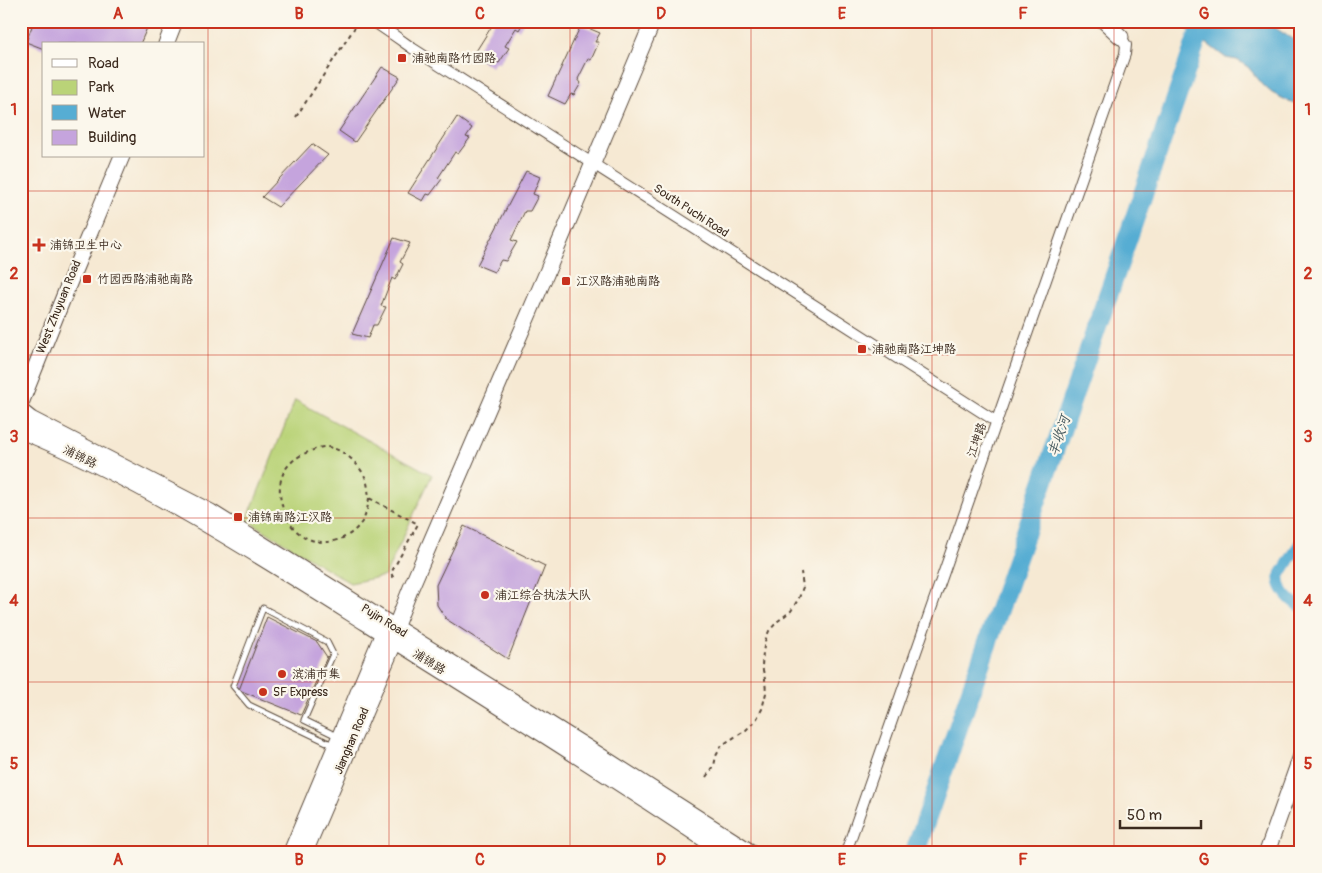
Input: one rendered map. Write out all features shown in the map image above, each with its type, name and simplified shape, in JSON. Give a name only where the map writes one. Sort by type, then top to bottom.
[{"type":"main road","points":[[167,42],[174,21]]},
{"type":"main road","points":[[291,852],[337,741],[391,634],[653,21]]},
{"type":"main road","points":[[1104,21],[1121,37]]},
{"type":"main road","name":"West Zhuyuan Road","points":[[21,403],[121,158]]},
{"type":"main road","name":"Pujin Road","points":[[21,411],[31,419],[211,512],[391,634],[593,751],[745,848]]},
{"type":"main road","name":"浦锦路","points":[[21,431],[60,447],[157,496],[391,634],[723,852]]},
{"type":"main road","name":"Jianghan Road","points":[[305,852],[391,634]]},
{"type":"main road","points":[[1267,852],[1301,756]]},
{"type":"main road","points":[[1278,852],[1301,780]]},
{"type":"street","name":"South Puchi Road","points":[[373,21],[412,48],[997,422]]},
{"type":"street","name":"江坤路","points":[[846,852],[1125,54],[1126,45],[1121,37]]},
{"type":"lane","points":[[263,608],[327,642],[332,654],[304,720],[337,741],[249,705],[233,686],[263,608]]},
{"type":"path","points":[[296,116],[359,21]]},
{"type":"path","points":[[326,447],[350,456],[365,476],[369,498],[363,520],[354,530],[343,538],[331,542],[318,542],[306,538],[294,530],[283,510],[279,488],[283,473],[292,461],[315,449],[326,447]]},
{"type":"path","points":[[369,498],[418,524],[391,573],[395,581]]},
{"type":"path","points":[[706,777],[714,766],[716,756],[722,745],[746,730],[756,720],[762,709],[766,693],[762,666],[765,641],[769,631],[791,611],[799,598],[803,587],[801,572]]},
{"type":"green space","points":[[295,400],[432,475],[385,576],[350,583],[247,520]]},
{"type":"water","points":[[1177,21],[1265,21],[1301,45],[1301,105],[1272,93],[1248,67],[1237,60],[1226,58]]},
{"type":"building","points":[[34,21],[150,21],[141,42],[42,42],[42,48],[26,42]]},
{"type":"building","points":[[495,21],[524,21],[519,30],[516,28],[505,46],[509,48],[499,63],[495,62],[492,67],[473,56]]},
{"type":"building","points":[[581,25],[600,33],[595,42],[599,42],[591,60],[588,59],[578,79],[581,83],[574,95],[571,94],[565,104],[548,96]]},
{"type":"building","points":[[382,67],[400,77],[355,142],[339,131]]},
{"type":"building","points":[[457,117],[472,128],[466,137],[470,138],[458,154],[455,152],[438,178],[442,179],[430,195],[427,194],[423,201],[408,193]]},
{"type":"building","points":[[312,144],[328,155],[278,207],[262,197]]},
{"type":"building","points":[[526,171],[540,177],[533,194],[538,196],[530,211],[525,211],[511,240],[517,242],[506,261],[501,260],[494,272],[477,265]]},
{"type":"building","points":[[394,238],[410,243],[400,262],[403,264],[395,280],[392,278],[381,306],[386,307],[377,325],[373,325],[368,338],[352,334]]},
{"type":"building","name":"浦江综合执法大队","points":[[464,526],[545,566],[508,659],[446,619],[437,605],[436,585]]},
{"type":"building","name":"滨浦市集","points":[[267,617],[317,642],[327,657],[301,715],[239,690]]},
{"type":"waterway","name":"丰收河","points":[[915,852],[1203,21]]},
{"type":"waterway","points":[[1301,541],[1279,577],[1280,586],[1285,594],[1301,607]]},
{"type":"place","name":"浦驰南路竹园路","points":[[402,58]]},
{"type":"place","name":"浦锦卫生中心","points":[[39,245]]},
{"type":"place","name":"竹园西路浦驰南路","points":[[87,279]]},
{"type":"place","name":"江汉路浦驰南路","points":[[566,281]]},
{"type":"place","name":"浦驰南路江坤路","points":[[862,349]]},
{"type":"place","name":"浦锦南路江汉路","points":[[238,517]]},
{"type":"place","name":"浦江综合执法大队","points":[[485,595]]},
{"type":"place","name":"滨浦市集","points":[[282,674]]},
{"type":"place","name":"SF Express","points":[[263,692]]}]
